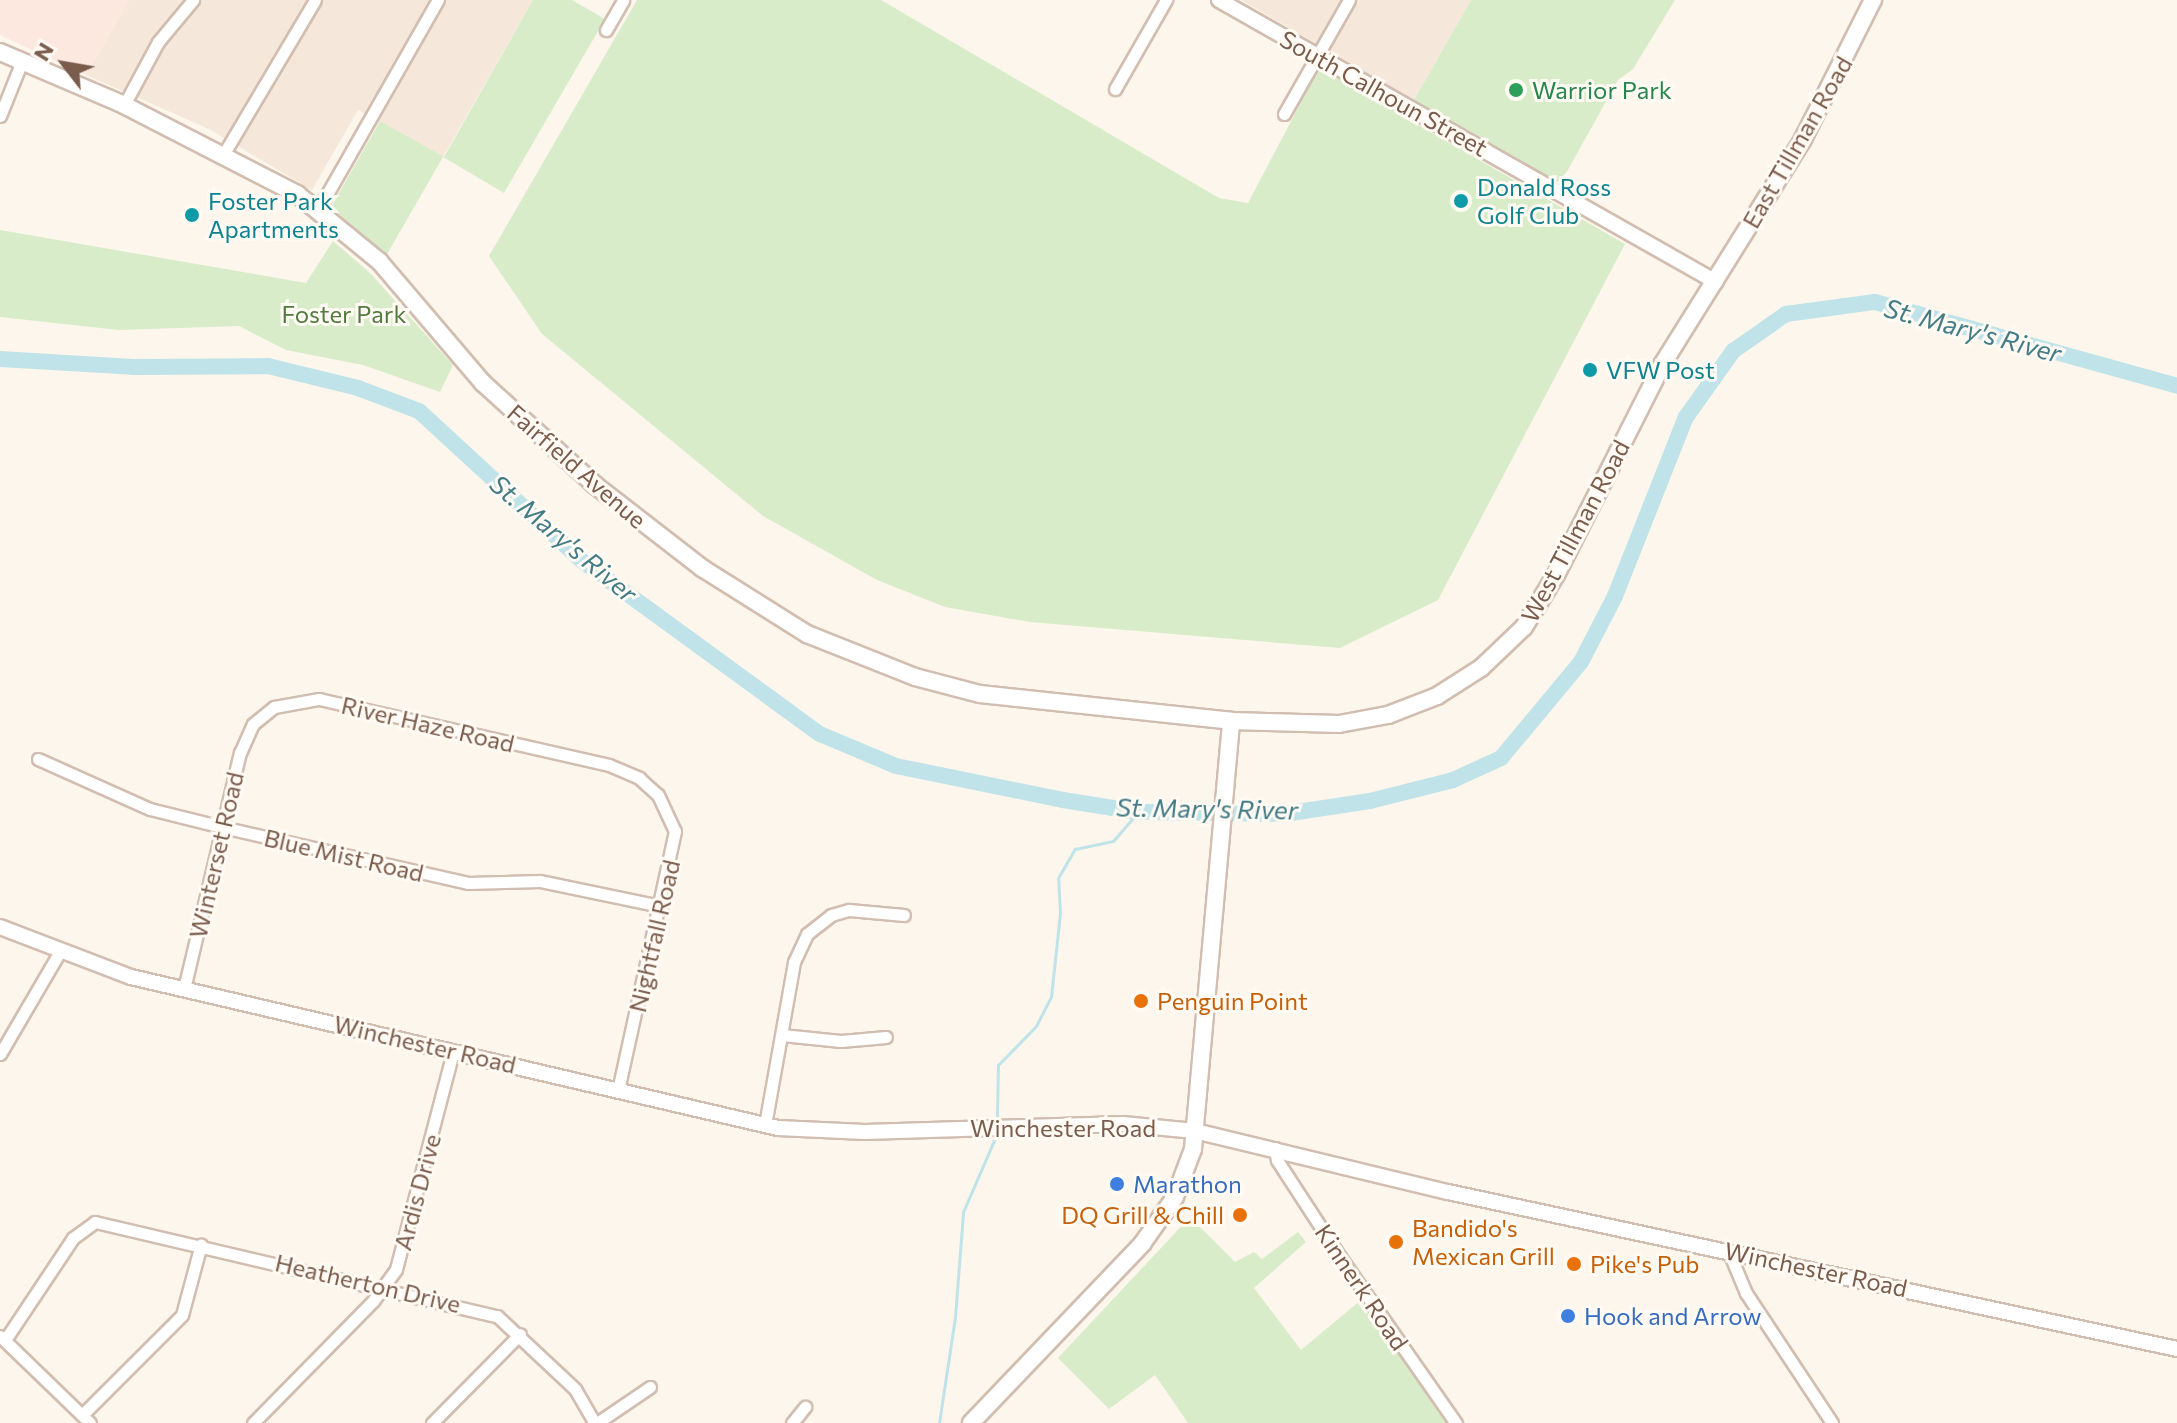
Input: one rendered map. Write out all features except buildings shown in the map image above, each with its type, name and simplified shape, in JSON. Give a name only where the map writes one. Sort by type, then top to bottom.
[{"type":"main road","name":"East Tillman Road","points":[[1716,282],[1803,139],[1873,0]]},
{"type":"main road","name":"Fairfield Avenue","points":[[0,52],[124,105],[223,155],[318,210],[379,261],[483,383],[538,437],[657,535],[807,634],[915,677],[980,694],[1231,721]]},
{"type":"main road","name":"West Tillman Road","points":[[1231,721],[1339,724],[1388,715],[1455,686],[1500,652],[1549,587],[1662,365],[1716,282]]},
{"type":"main road","points":[[971,1423],[1158,1223],[1175,1197],[1195,1131],[1231,721]]},
{"type":"street","points":[[124,105],[158,42],[193,0]]},
{"type":"street","points":[[223,155],[315,0]]},
{"type":"street","points":[[318,210],[438,0]]},
{"type":"street","points":[[606,30],[623,0]]},
{"type":"street","points":[[1115,89],[1166,0]]},
{"type":"street","name":"South Calhoun Street","points":[[1219,0],[1716,282]]},
{"type":"street","points":[[1284,114],[1349,0]]},
{"type":"street","points":[[0,116],[22,61]]},
{"type":"street","name":"River Haze Road","points":[[253,724],[274,707],[319,699],[609,765]]},
{"type":"street","name":"Winterset Road","points":[[184,989],[222,827],[253,724]]},
{"type":"street","name":"Blue Mist Road","points":[[38,759],[150,809],[222,827],[468,883],[540,881],[661,906]]},
{"type":"street","name":"Nightfall Road","points":[[609,765],[639,778],[671,812],[674,852],[618,1090]]},
{"type":"street","points":[[765,1125],[794,962],[818,923],[849,910],[904,915]]},
{"type":"street","name":"Winchester Road","points":[[0,927],[59,953],[184,989],[765,1125],[826,1132],[1123,1124],[1195,1131],[1448,1192],[2177,1349]]},
{"type":"street","points":[[0,1054],[59,953]]},
{"type":"street","points":[[782,1035],[841,1041],[886,1037]]},
{"type":"street","name":"Ardis Drive","points":[[253,1423],[382,1286],[405,1249],[453,1051]]},
{"type":"street","name":"Kinnerk Road","points":[[1275,1148],[1277,1160],[1340,1257],[1456,1423]]},
{"type":"street","name":"Heatherton Drive","points":[[2,1338],[73,1238],[95,1222],[474,1308],[520,1334],[575,1389],[596,1423]]},
{"type":"street","points":[[2,1338],[86,1419],[182,1315],[201,1244]]},
{"type":"street","points":[[1728,1250],[1746,1293],[1832,1423]]},
{"type":"street","points":[[432,1423],[520,1334]]},
{"type":"street","points":[[596,1423],[650,1387]]},
{"type":"street","points":[[792,1423],[805,1407]]},
{"type":"shaded area","points":[[0,0],[129,0],[86,75],[0,35]]},
{"type":"shaded area","points":[[129,0],[533,0],[443,157],[358,110],[312,190],[209,129],[86,75]]},
{"type":"shaded area","points":[[1241,0],[1471,0],[1414,100]]},
{"type":"green space","points":[[533,0],[572,0],[605,19],[504,193],[443,157],[386,256],[331,207],[380,121],[444,157]]},
{"type":"green space","name":"Donald Ross Golf Club","points":[[637,0],[881,0],[1219,198],[1248,203],[1319,68],[1625,244],[1438,600],[1340,648],[1030,622],[945,607],[877,580],[763,516],[542,334],[489,256]]},
{"type":"green space","name":"Warrior Park","points":[[1471,0],[1675,0],[1633,69],[1618,80],[1560,184],[1414,100]]},
{"type":"green space","name":"Foster Park","points":[[0,230],[306,283],[333,241],[370,273],[453,365],[440,392],[363,365],[286,350],[239,326],[119,330],[0,317]]},
{"type":"green space","points":[[1190,1217],[1235,1262],[1254,1252],[1262,1259],[1298,1232],[1306,1242],[1254,1288],[1301,1350],[1361,1300],[1446,1423],[1188,1423],[1155,1375],[1109,1409],[1058,1358]]},
{"type":"waterway","name":"St. Mary's River","points":[[0,359],[133,367],[268,366],[358,388],[419,411],[581,560],[820,734],[896,766],[1063,800],[1138,812],[1284,814],[1370,801],[1453,780],[1501,758],[1581,662],[1615,596],[1686,417],[1733,351],[1786,314],[1875,302],[2177,386]]},
{"type":"waterway","points":[[997,1116],[998,1065],[1036,1026],[1051,997],[1060,913],[1058,878],[1075,849],[1113,841],[1138,812]]},
{"type":"waterway","points":[[939,1423],[955,1317],[963,1212],[995,1138]]},
{"type":"place","name":"Warrior Park","points":[[1516,90]]},
{"type":"place","name":"Donald Ross Golf Club","points":[[1461,201]]},
{"type":"place","name":"Foster Park Apartments","points":[[192,215]]},
{"type":"place","name":"VFW Post","points":[[1590,370]]},
{"type":"place","name":"Penguin Point","points":[[1141,1001]]},
{"type":"place","name":"Marathon","points":[[1117,1184]]},
{"type":"place","name":"DQ Grill & Chill","points":[[1240,1215]]},
{"type":"place","name":"Bandido's Mexican Grill","points":[[1396,1242]]},
{"type":"place","name":"Pike's Pub","points":[[1574,1264]]},
{"type":"place","name":"Hook and Arrow","points":[[1568,1316]]}]
